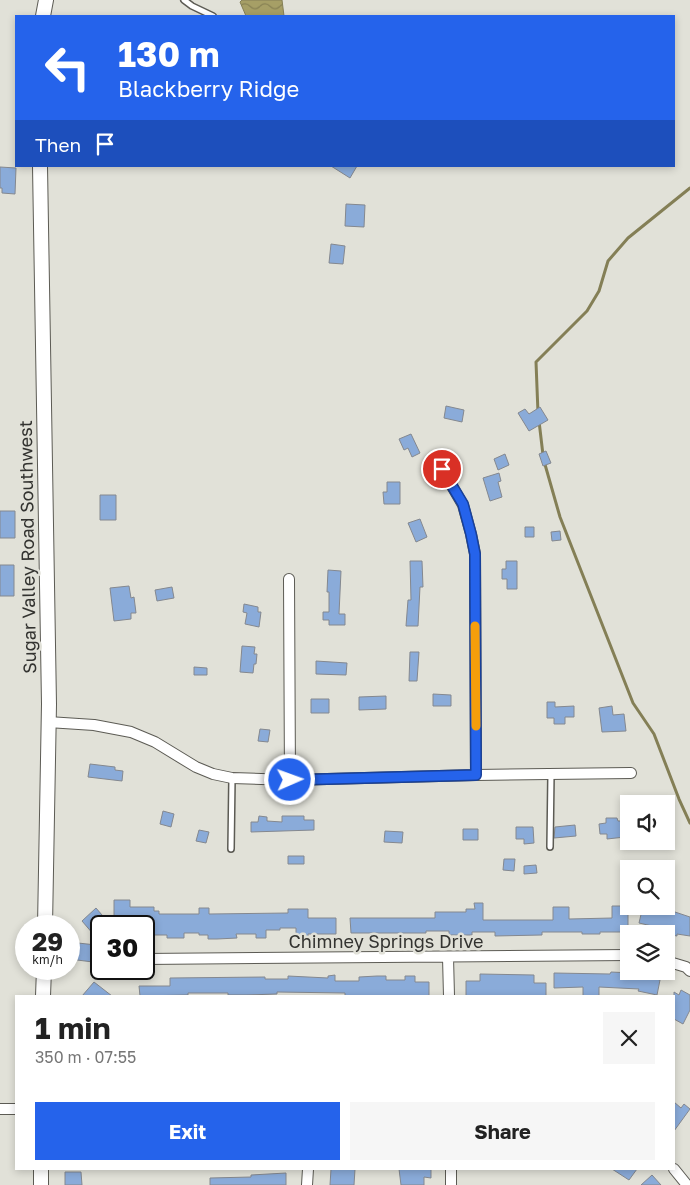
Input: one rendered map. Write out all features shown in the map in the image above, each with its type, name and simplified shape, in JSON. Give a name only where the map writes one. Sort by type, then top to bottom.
[{"type":"street","points":[[43,15],[46,0]]},
{"type":"street","name":"Sugar Valley Road Southwest","points":[[40,167],[48,564],[45,915]]},
{"type":"street","points":[[442,469],[463,504],[475,554],[476,775]]},
{"type":"street","points":[[289,579],[290,780]]},
{"type":"street","points":[[48,722],[94,725],[131,732],[155,742],[196,767],[213,774],[232,778],[290,780],[631,773]]},
{"type":"street","name":"Chimney Springs Drive","points":[[155,959],[620,954]]},
{"type":"street","points":[[448,957],[449,995]]},
{"type":"street","points":[[675,965],[690,971]]},
{"type":"street","points":[[44,980],[44,995]]},
{"type":"street","points":[[0,1109],[15,1109]]},
{"type":"street","points":[[41,1185],[42,1170]]},
{"type":"street","points":[[307,1185],[308,1170]]},
{"type":"street","points":[[451,1170],[451,1185]]},
{"type":"street","points":[[675,1170],[688,1185]]},
{"type":"lane","points":[[184,0],[210,15]]},
{"type":"lane","points":[[550,774],[550,847]]},
{"type":"lane","points":[[231,849],[232,778]]},
{"type":"water","points":[[242,0],[282,0],[284,15],[246,15],[240,2]]},
{"type":"building","points":[[0,167],[16,168],[15,194],[2,193],[2,188],[0,188]]},
{"type":"building","points":[[333,167],[356,167],[350,178]]},
{"type":"building","points":[[346,204],[365,205],[364,227],[345,226]]},
{"type":"building","points":[[331,244],[345,246],[343,264],[329,263]]},
{"type":"building","points":[[446,406],[464,410],[462,422],[444,418]]},
{"type":"building","points":[[540,407],[548,420],[529,431],[518,413],[525,409],[529,414]]},
{"type":"building","points":[[411,434],[420,453],[412,457],[408,448],[404,450],[399,439]]},
{"type":"building","points":[[546,451],[551,463],[543,466],[539,454]]},
{"type":"building","points":[[505,454],[509,465],[498,470],[494,459]]},
{"type":"building","points":[[499,473],[501,481],[498,482],[502,497],[490,501],[483,478]]},
{"type":"building","points":[[387,482],[400,482],[400,504],[384,504],[383,492],[387,492]]},
{"type":"building","points":[[100,495],[116,495],[116,520],[100,520]]},
{"type":"building","points":[[0,511],[15,511],[15,538],[0,538]]},
{"type":"building","points":[[420,519],[427,537],[416,542],[408,523]]},
{"type":"building","points":[[525,527],[534,527],[534,537],[525,537]]},
{"type":"building","points":[[560,531],[561,540],[552,541],[551,532]]},
{"type":"building","points":[[410,561],[422,561],[423,587],[420,587],[418,626],[406,626],[408,600],[411,600]]},
{"type":"building","points":[[506,561],[517,561],[517,589],[507,589],[507,579],[502,579],[502,569],[506,569]]},
{"type":"building","points":[[0,565],[14,565],[14,596],[0,596]]},
{"type":"building","points":[[328,570],[341,571],[339,614],[345,614],[345,625],[329,625],[329,620],[323,620],[323,612],[329,612],[329,592],[327,592]]},
{"type":"building","points":[[129,586],[131,598],[134,597],[136,613],[131,613],[131,619],[114,621],[110,588]]},
{"type":"building","points":[[172,587],[174,598],[157,601],[155,590]]},
{"type":"building","points":[[244,604],[258,607],[258,612],[261,612],[259,627],[245,624],[247,613],[243,612]]},
{"type":"building","points":[[242,646],[255,647],[254,654],[257,654],[253,673],[240,672]]},
{"type":"building","points":[[410,652],[419,652],[417,681],[409,681]]},
{"type":"building","points":[[316,661],[347,663],[346,675],[316,674]]},
{"type":"building","points":[[194,667],[207,668],[207,675],[194,675]]},
{"type":"building","points":[[433,694],[451,695],[451,706],[433,706]]},
{"type":"building","points":[[386,696],[386,709],[359,710],[359,697]]},
{"type":"building","points":[[311,699],[329,699],[329,713],[311,713]]},
{"type":"building","points":[[547,702],[555,702],[555,707],[574,706],[574,717],[565,717],[565,724],[554,724],[554,718],[547,718]]},
{"type":"building","points":[[612,706],[613,715],[624,714],[626,731],[602,732],[599,708]]},
{"type":"building","points":[[260,729],[270,730],[268,742],[258,741]]},
{"type":"building","points":[[90,764],[115,767],[115,770],[123,771],[122,781],[88,777]]},
{"type":"building","points":[[163,811],[174,814],[171,827],[160,824]]},
{"type":"building","points":[[259,816],[267,817],[267,821],[282,822],[282,816],[304,816],[304,820],[314,820],[314,830],[251,832],[251,822],[258,822]]},
{"type":"building","points":[[606,818],[617,818],[620,821],[620,838],[607,839],[607,834],[600,834],[599,824],[606,823]]},
{"type":"building","points":[[575,825],[576,836],[554,838],[555,827]]},
{"type":"building","points":[[516,827],[533,827],[534,843],[524,844],[524,839],[516,839]]},
{"type":"building","points":[[463,829],[478,829],[478,840],[463,840]]},
{"type":"building","points":[[199,830],[209,832],[206,843],[196,841]]},
{"type":"building","points":[[385,831],[403,832],[402,843],[384,842]]},
{"type":"building","points":[[288,856],[304,856],[304,864],[288,864]]},
{"type":"building","points":[[504,859],[515,859],[514,871],[503,870]]},
{"type":"building","points":[[536,865],[537,873],[524,874],[524,866]]},
{"type":"building","points":[[114,900],[130,900],[130,907],[154,907],[154,911],[159,911],[159,914],[199,914],[199,908],[209,908],[209,914],[288,913],[288,909],[308,909],[308,918],[336,918],[336,934],[308,934],[308,937],[296,937],[296,928],[280,928],[280,930],[266,930],[266,938],[256,938],[256,934],[236,934],[237,938],[208,939],[208,935],[184,933],[184,938],[167,938],[167,935],[155,935],[155,915],[114,915]]},
{"type":"building","points":[[474,903],[483,903],[483,920],[553,920],[553,907],[569,907],[569,919],[612,918],[612,906],[620,906],[620,915],[628,915],[628,925],[620,925],[620,932],[600,932],[600,934],[542,932],[542,935],[495,936],[495,932],[449,935],[449,931],[426,931],[426,933],[351,933],[350,918],[435,918],[435,912],[466,912],[466,909],[475,909]]},
{"type":"building","points":[[96,908],[102,915],[90,915],[90,930],[82,921]]},
{"type":"building","points":[[675,912],[690,917],[690,936],[677,934],[677,936],[675,936],[675,925],[648,925],[639,923],[641,915],[675,915]]},
{"type":"building","points":[[80,943],[90,944],[90,962],[80,960]]},
{"type":"building","points":[[620,972],[620,980],[660,980],[657,995],[638,991],[639,989],[599,987],[599,995],[583,995],[583,987],[554,988],[554,973]]},
{"type":"building","points":[[480,974],[534,975],[534,983],[546,983],[546,995],[466,995],[466,981],[480,981]]},
{"type":"building","points":[[335,975],[335,981],[359,981],[359,977],[386,976],[386,980],[405,980],[405,976],[415,976],[415,982],[429,982],[429,995],[345,995],[345,993],[277,992],[277,994],[247,995],[188,993],[188,995],[140,995],[139,986],[170,986],[170,978],[265,977],[265,979],[288,979],[288,976],[328,978],[328,976]]},
{"type":"building","points":[[94,982],[111,995],[83,995]]},
{"type":"building","points":[[681,990],[690,995],[690,1010],[683,1024],[675,1020],[674,992],[679,995]]},
{"type":"building","points":[[675,1103],[681,1108],[684,1104],[690,1109],[675,1130]]},
{"type":"building","points":[[331,1170],[355,1170],[354,1185],[330,1185]]},
{"type":"building","points":[[399,1170],[431,1170],[431,1178],[424,1177],[424,1185],[401,1185]]},
{"type":"building","points":[[614,1170],[636,1170],[629,1180]]},
{"type":"building","points":[[65,1172],[81,1172],[82,1185],[65,1185]]},
{"type":"building","points":[[286,1173],[286,1185],[210,1185],[210,1178],[251,1177],[251,1175]]},
{"type":"building","points":[[652,1175],[661,1185],[641,1185]]},
{"type":"waterway","points":[[538,413],[536,362],[587,311],[599,291],[608,261],[628,238],[690,188]]},
{"type":"waterway","points":[[539,421],[543,455]]},
{"type":"waterway","points":[[544,461],[560,517],[633,703],[654,734],[690,823]]},
{"type":"slow traffic","points":[[475,626],[476,726]]},
{"type":"route","points":[[290,780],[476,775],[475,554],[463,504],[442,469]]}]
